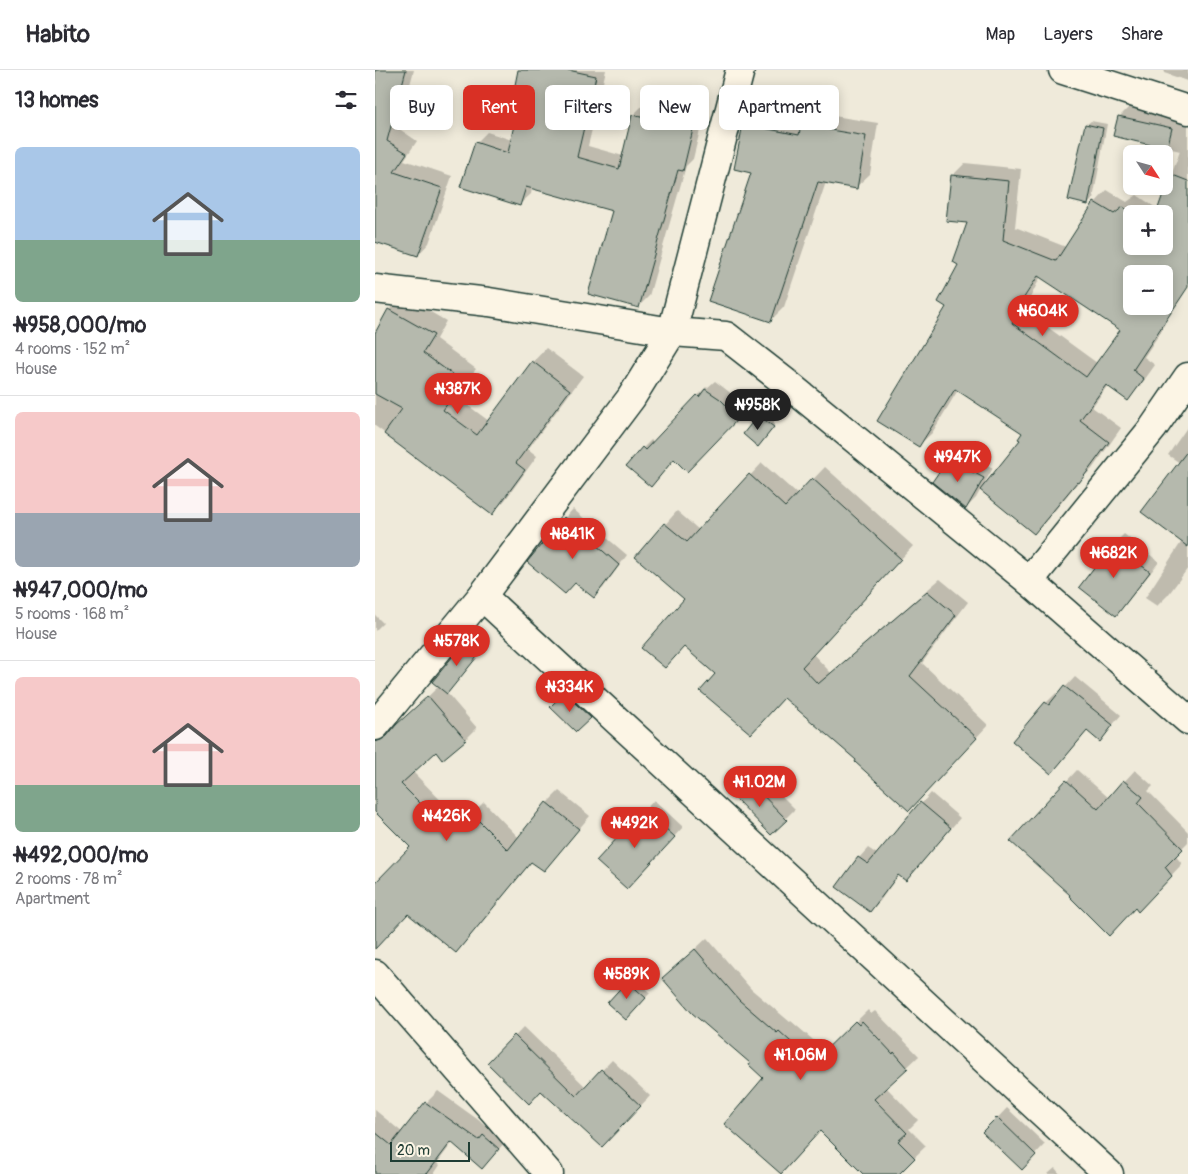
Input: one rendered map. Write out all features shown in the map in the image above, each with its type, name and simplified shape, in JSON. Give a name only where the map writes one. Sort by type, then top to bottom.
[{"type":"street","points":[[375,726],[482,596],[631,398],[672,332],[740,70]]},
{"type":"street","points":[[1063,70],[1188,110]]},
{"type":"street","points":[[375,289],[489,302],[672,332],[726,336],[1029,581],[1188,720]]},
{"type":"street","points":[[1029,581],[1153,428],[1188,377]]},
{"type":"street","points":[[482,596],[1109,1174]]},
{"type":"street","points":[[375,974],[549,1174]]},
{"type":"building","points":[[375,70],[406,70],[402,85],[390,85],[390,130],[387,141],[407,153],[394,172],[442,188],[418,256],[375,242]]},
{"type":"building","points":[[518,70],[568,70],[596,76],[594,85],[545,85],[545,130],[583,130],[577,157],[619,169],[628,130],[630,130],[632,115],[640,117],[640,130],[693,130],[683,171],[678,170],[639,308],[588,294],[612,211],[526,187],[520,206],[460,187],[475,142],[508,153],[513,130],[535,130],[535,85],[515,85]]},
{"type":"building","points":[[1118,116],[1172,128],[1168,145],[1150,145],[1113,136]]},
{"type":"building","points":[[1085,124],[1103,128],[1088,205],[1068,200]]},
{"type":"building","points":[[742,130],[774,130],[799,135],[800,130],[831,130],[866,136],[857,189],[818,182],[771,322],[708,301],[751,173],[734,169]]},
{"type":"building","points":[[951,175],[1009,181],[1003,240],[1056,261],[1094,202],[1114,214],[1123,207],[1123,255],[1173,255],[1173,205],[1159,205],[1163,195],[1173,195],[1173,175],[1188,181],[1188,287],[1173,310],[1173,265],[1123,265],[1123,315],[1169,315],[1133,370],[1144,379],[1128,401],[1106,385],[1080,420],[1109,442],[1079,483],[1077,482],[1034,534],[980,490],[1020,440],[1018,439],[1022,433],[955,389],[919,447],[877,421],[946,307],[938,302],[958,265],[953,262],[967,223],[946,221]],"holes":[[[1038,276],[1120,330],[1086,377],[1012,323],[1025,296]]]},
{"type":"building","points":[[388,309],[434,335],[423,353],[463,382],[443,410],[477,435],[532,361],[570,390],[516,463],[525,470],[492,515],[384,434],[402,409],[375,394],[375,333]]},
{"type":"building","points":[[705,389],[720,399],[739,418],[687,472],[674,459],[651,487],[626,466],[642,447],[645,450]]},
{"type":"building","points":[[758,415],[774,427],[758,447],[743,434]]},
{"type":"building","points":[[1188,450],[1188,547],[1141,512]]},
{"type":"building","points":[[948,459],[984,478],[966,509],[932,482]]},
{"type":"building","points":[[749,474],[785,507],[812,478],[901,559],[802,667],[818,684],[927,591],[956,615],[910,676],[977,738],[909,811],[855,762],[856,760],[784,698],[751,734],[700,691],[715,674],[684,647],[665,668],[641,648],[684,599],[635,557],[664,523],[687,542]]},
{"type":"building","points":[[564,517],[619,565],[594,598],[575,583],[565,594],[527,562]]},
{"type":"building","points":[[1113,543],[1150,572],[1116,616],[1079,587]]},
{"type":"building","points":[[466,640],[481,652],[447,694],[432,682]]},
{"type":"building","points":[[1064,686],[1113,725],[1100,742],[1087,731],[1051,774],[1012,741],[1045,702],[1049,705]]},
{"type":"building","points":[[564,693],[591,718],[576,732],[550,707]]},
{"type":"building","points":[[428,696],[466,740],[442,760],[436,752],[401,784],[451,834],[471,813],[508,850],[546,802],[579,829],[544,871],[531,862],[456,953],[408,914],[375,949],[375,883],[410,847],[375,812],[375,742],[387,736],[396,725]]},
{"type":"building","points":[[1066,780],[1098,809],[1123,780],[1143,797],[1138,803],[1183,849],[1165,867],[1172,876],[1138,912],[1135,908],[1109,936],[1070,895],[1010,841]]},
{"type":"building","points":[[749,781],[787,820],[771,835],[733,796]]},
{"type":"building","points":[[920,802],[951,828],[906,881],[898,875],[870,912],[836,887],[858,857],[868,864]]},
{"type":"building","points":[[644,809],[675,837],[627,889],[596,861]]},
{"type":"building","points":[[695,949],[739,1000],[777,1033],[779,1031],[813,1062],[855,1021],[859,1025],[862,1021],[893,1054],[894,1052],[908,1068],[874,1099],[907,1133],[898,1141],[915,1158],[899,1174],[863,1174],[820,1131],[781,1174],[724,1124],[763,1078],[749,1065],[750,1063],[692,1013],[662,978]]},
{"type":"building","points":[[627,981],[646,998],[626,1020],[607,1003]]},
{"type":"building","points":[[514,1035],[576,1096],[601,1069],[641,1106],[602,1147],[541,1091],[529,1104],[487,1063]]},
{"type":"building","points":[[425,1102],[479,1140],[483,1135],[499,1149],[482,1169],[451,1142],[427,1174],[375,1174],[375,1132],[391,1145]]},
{"type":"building","points":[[997,1117],[1036,1155],[1022,1170],[982,1132]]}]
